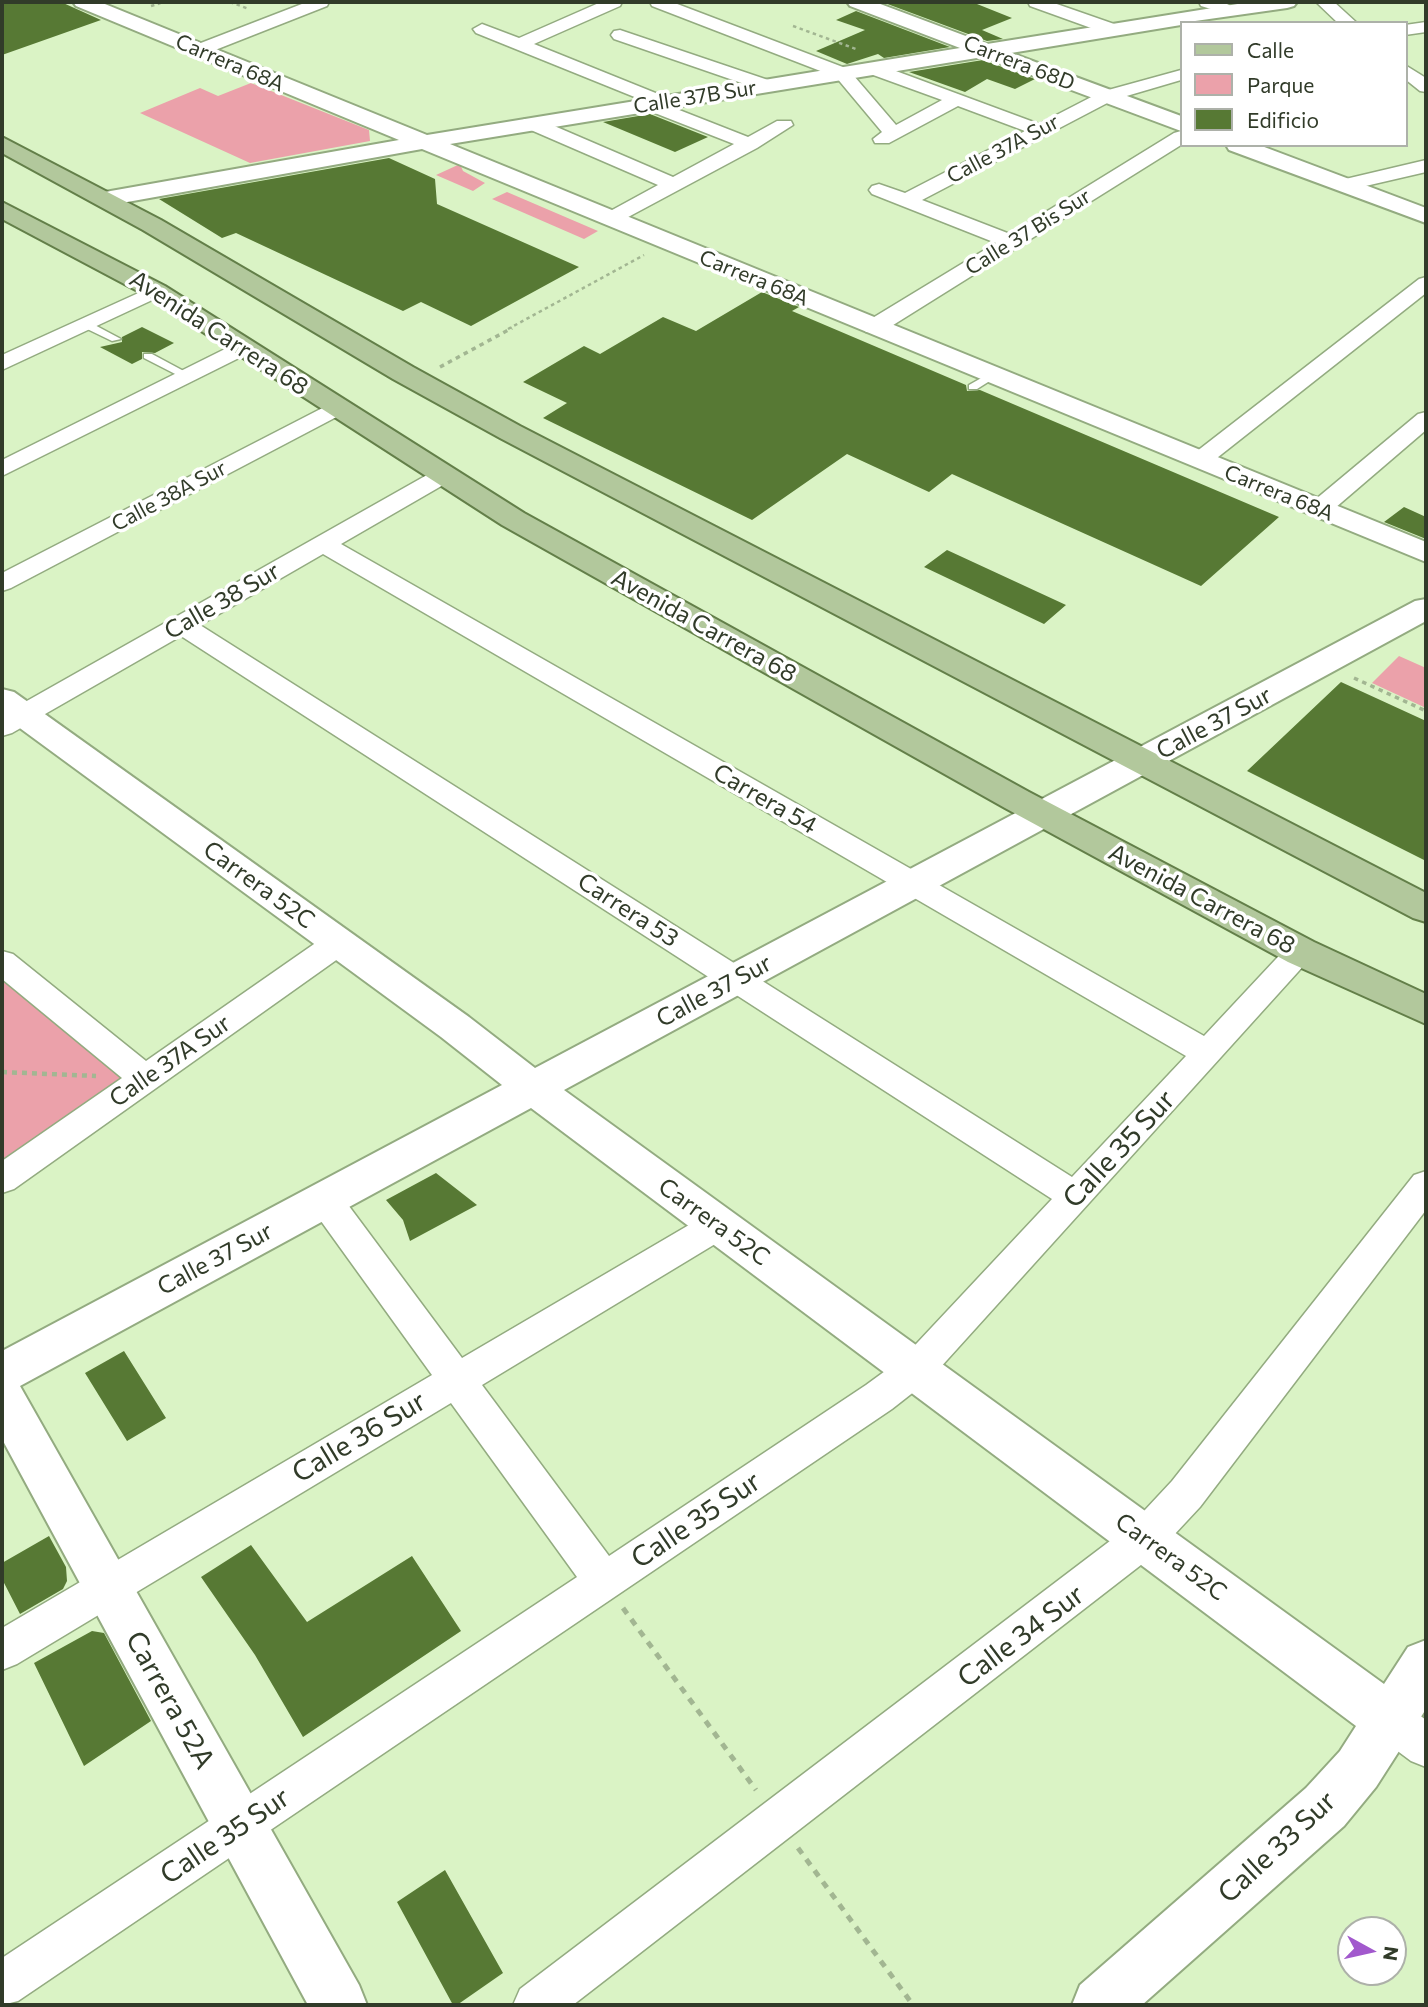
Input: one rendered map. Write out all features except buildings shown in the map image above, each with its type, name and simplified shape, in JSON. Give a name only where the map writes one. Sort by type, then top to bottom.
[{"type":"main road","points":[[2,144],[105,199],[510,432],[1426,909]]},
{"type":"main road","name":"Avenida Carrera 68","points":[[2,209],[156,291],[442,476],[525,526],[1043,814],[1301,952],[1426,1010]]},
{"type":"street","name":"Carrera 68A","points":[[83,2],[874,327],[982,381],[1200,460],[1426,553]]},
{"type":"street","points":[[199,50],[321,2]]},
{"type":"street","points":[[519,44],[614,2]]},
{"type":"street","points":[[658,2],[842,73],[887,136],[957,100]]},
{"type":"street","name":"Carrera 68D","points":[[858,2],[1180,124]]},
{"type":"street","points":[[1036,2],[1111,30]]},
{"type":"street","points":[[1207,2],[1231,10]]},
{"type":"street","name":"Calle 37B Sur","points":[[105,199],[531,123],[1287,2]]},
{"type":"street","points":[[1324,2],[1347,21]]},
{"type":"street","points":[[674,25],[718,7]]},
{"type":"street","points":[[1407,30],[1426,27]]},
{"type":"street","points":[[482,29],[750,144]]},
{"type":"street","points":[[620,34],[765,85]]},
{"type":"street","points":[[871,68],[1038,130]]},
{"type":"street","name":"Calle 37A Sur","points":[[905,201],[1107,96],[1180,75]]},
{"type":"street","points":[[531,123],[674,185]]},
{"type":"street","points":[[610,219],[784,125]]},
{"type":"street","name":"Calle 37 Bis Sur","points":[[874,327],[1180,138]]},
{"type":"street","points":[[1242,147],[1426,216]]},
{"type":"street","points":[[1344,185],[1426,166]]},
{"type":"street","points":[[879,191],[1012,242]]},
{"type":"street","points":[[1200,460],[1426,283]]},
{"type":"street","points":[[5,358],[156,291]]},
{"type":"street","points":[[2,469],[243,347]]},
{"type":"street","name":"Calle 38A Sur","points":[[2,583],[337,408]]},
{"type":"street","points":[[1319,509],[1426,419]]},
{"type":"street","name":"Calle 38 Sur","points":[[9,714],[181,624],[442,476]]},
{"type":"street","name":"Carrera 54","points":[[323,544],[1207,1054]]},
{"type":"street","name":"Calle 37 Sur","points":[[2,1373],[1426,608]]},
{"type":"street","name":"Carrera 53","points":[[181,624],[1076,1197]]},
{"type":"street","name":"Carrera 52C","points":[[9,714],[338,943],[591,1133],[1409,1733]]},
{"type":"street","name":"Calle 37A Sur","points":[[2,1179],[338,943]]},
{"type":"street","name":"Calle 35 Sur","points":[[2,1985],[879,1397],[916,1369],[1301,952]]},
{"type":"street","points":[[2,962],[145,1078]]},
{"type":"street","name":"Calle 34 Sur","points":[[536,2005],[1098,1576],[1144,1538],[1186,1494],[1426,1185]]},
{"type":"street","points":[[325,1200],[604,1582]]},
{"type":"street","name":"Calle 36 Sur","points":[[2,1650],[718,1225]]},
{"type":"street","name":"Carrera 52A","points":[[2,1396],[339,2005]]},
{"type":"street","name":"Calle 33 Sur","points":[[1100,2005],[1325,1807],[1358,1769],[1409,1733],[1426,1664]]},
{"type":"lane","points":[[85,324],[116,340]]},
{"type":"lane","points":[[148,356],[187,376]]},
{"type":"path","points":[[793,26],[896,64]]},
{"type":"path","points":[[433,371],[667,242]]},
{"type":"path","points":[[1353,677],[1426,711]]},
{"type":"path","points":[[2,1072],[145,1078]]},
{"type":"green space","points":[[251,83],[369,130],[370,141],[250,163],[140,113],[200,88],[218,96]]},
{"type":"green space","points":[[460,164],[463,171],[485,183],[473,191],[436,175]]},
{"type":"green space","points":[[507,192],[598,231],[584,239],[492,199]]},
{"type":"green space","points":[[1399,656],[1426,668],[1426,708],[1372,683]]},
{"type":"green space","points":[[2,968],[139,1078],[2,1174]]}]
